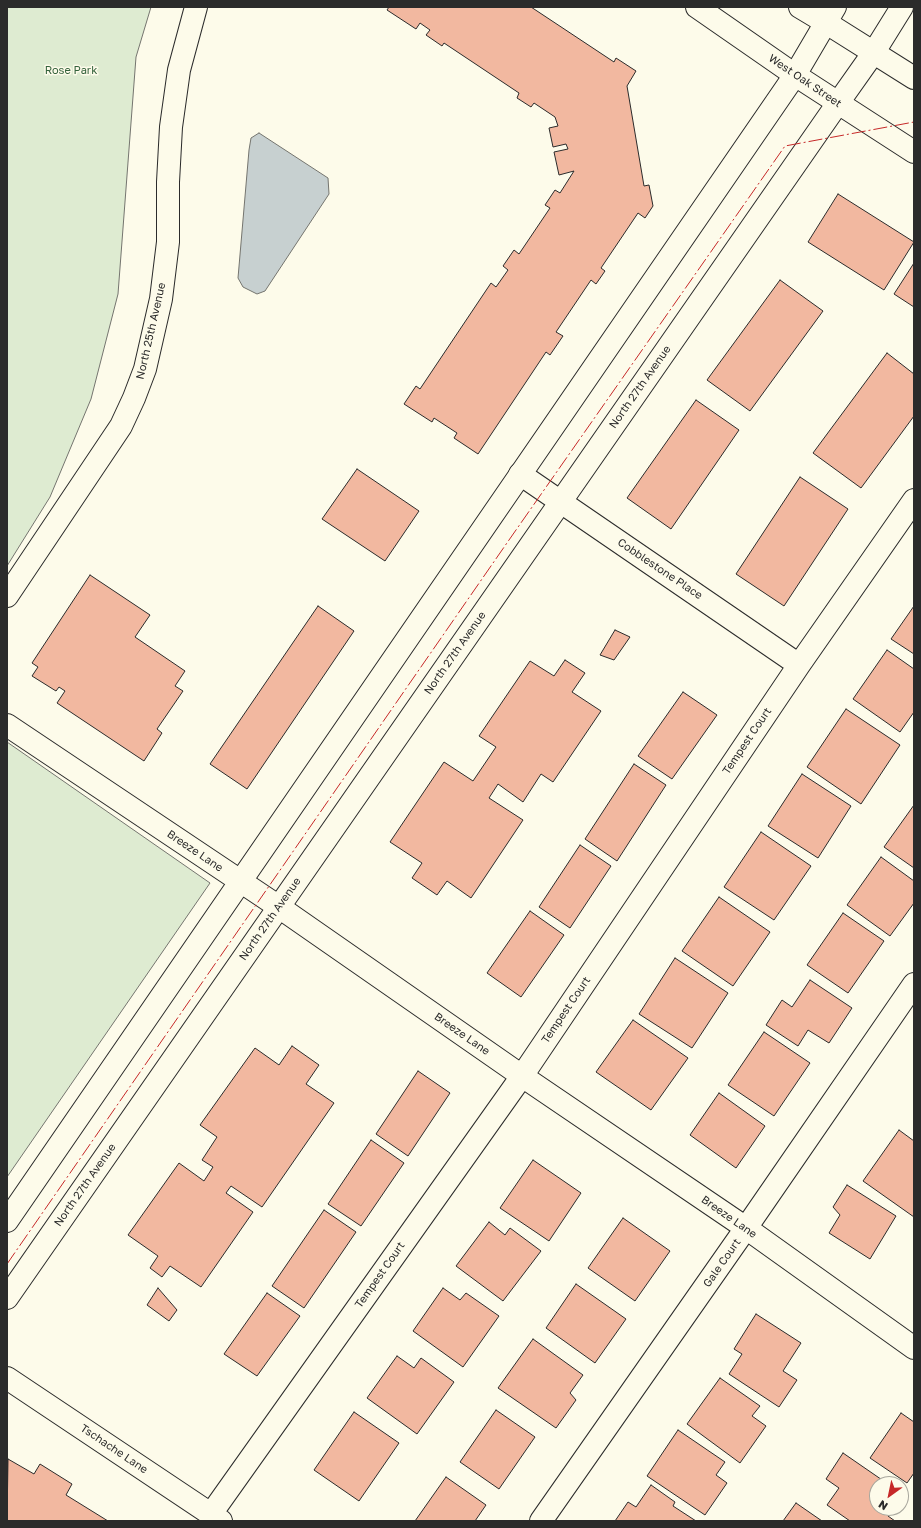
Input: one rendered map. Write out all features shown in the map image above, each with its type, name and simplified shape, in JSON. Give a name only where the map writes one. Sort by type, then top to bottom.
[{"type":"street","name":"North 25th Avenue","points":[[7,596],[121,426],[145,369],[161,300],[168,242],[168,182],[171,127],[179,70],[196,7]]},
{"type":"street","name":"West Oak Street","points":[[697,7],[795,75],[914,152]]},
{"type":"street","points":[[800,7],[830,14],[874,52],[914,78]]},
{"type":"street","name":"North 27th Avenue","points":[[7,1298],[874,52],[902,7]]},
{"type":"street","points":[[7,1221],[795,75],[830,14]]},
{"type":"street","name":"Cobblestone Place","points":[[520,474],[799,664]]},
{"type":"street","name":"Tempest Court","points":[[216,1518],[522,1076],[799,664],[914,500]]},
{"type":"street","name":"Breeze Lane","points":[[7,725],[279,907],[522,1076],[746,1228],[914,1348]]},
{"type":"street","name":"Gale Court","points":[[541,1521],[746,1228],[914,984]]},
{"type":"street","name":"Tschache Lane","points":[[7,1378],[216,1518]]},
{"type":"green space","name":"Rose Park","points":[[7,7],[151,7],[136,57],[118,294],[91,399],[50,497],[7,566]]},
{"type":"green space","points":[[7,742],[210,883],[7,1177]]},
{"type":"shaded area","points":[[259,133],[328,178],[329,194],[265,291],[257,294],[243,287],[238,278],[249,150],[251,138]]},
{"type":"building","points":[[389,7],[531,7],[614,62],[616,58],[636,71],[627,86],[644,186],[649,185],[653,206],[645,218],[638,213],[601,268],[605,271],[596,284],[591,280],[556,332],[563,336],[550,355],[546,352],[478,454],[454,438],[457,433],[434,418],[432,422],[404,404],[416,386],[420,389],[491,283],[496,287],[508,270],[503,266],[514,250],[519,254],[550,208],[545,205],[555,190],[560,193],[574,171],[559,175],[554,152],[568,149],[566,144],[553,147],[549,128],[558,126],[555,117],[534,103],[531,107],[517,98],[519,93],[444,43],[442,46],[426,35],[430,30],[420,23],[416,29],[387,10]]},
{"type":"building","points":[[838,194],[914,242],[884,290],[808,242]]},
{"type":"building","points":[[914,263],[914,307],[894,294]]},
{"type":"building","points":[[780,280],[823,311],[750,411],[707,380]]},
{"type":"building","points":[[887,353],[914,374],[914,416],[861,488],[813,453]]},
{"type":"building","points":[[696,400],[739,430],[671,529],[627,498]]},
{"type":"building","points":[[357,469],[419,511],[385,561],[322,519]]},
{"type":"building","points":[[800,477],[848,509],[784,606],[736,574]]},
{"type":"building","points":[[90,575],[150,615],[135,637],[185,671],[175,686],[183,691],[157,729],[162,733],[144,761],[57,703],[65,691],[59,687],[56,691],[32,676],[38,667],[32,663]]},
{"type":"building","points":[[318,606],[354,631],[247,789],[210,764]]},
{"type":"building","points":[[914,606],[914,654],[891,639]]},
{"type":"building","points":[[615,630],[630,637],[614,660],[600,655]]},
{"type":"building","points":[[887,650],[914,669],[914,712],[900,732],[853,699]]},
{"type":"building","points":[[565,660],[585,673],[572,692],[601,711],[553,782],[541,774],[523,802],[498,784],[489,798],[523,820],[471,898],[447,881],[437,895],[412,878],[422,863],[390,842],[444,762],[473,781],[496,747],[479,736],[530,661],[554,676]]},
{"type":"building","points":[[683,692],[717,715],[672,779],[638,756]]},
{"type":"building","points":[[846,709],[900,745],[861,804],[807,767]]},
{"type":"building","points":[[634,764],[666,785],[617,861],[585,839]]},
{"type":"building","points":[[802,774],[851,806],[818,858],[768,826]]},
{"type":"building","points":[[914,805],[914,868],[884,847]]},
{"type":"building","points":[[761,832],[811,866],[774,920],[724,887]]},
{"type":"building","points":[[580,845],[611,866],[570,928],[539,907]]},
{"type":"building","points":[[881,857],[914,881],[914,903],[890,936],[847,905]]},
{"type":"building","points":[[719,897],[770,932],[733,986],[682,951]]},
{"type":"building","points":[[530,911],[564,935],[521,997],[487,973]]},
{"type":"building","points":[[843,913],[884,941],[848,993],[807,965]]},
{"type":"building","points":[[675,958],[728,993],[692,1048],[639,1014]]},
{"type":"building","points":[[810,980],[852,1008],[829,1043],[808,1030],[798,1046],[766,1025],[782,1000],[792,1007]]},
{"type":"building","points":[[633,1020],[688,1058],[651,1110],[596,1072]]},
{"type":"building","points":[[764,1032],[810,1063],[774,1116],[728,1085]]},
{"type":"building","points":[[292,1046],[319,1065],[306,1084],[334,1103],[262,1207],[231,1186],[226,1193],[253,1212],[201,1287],[170,1266],[162,1277],[150,1268],[158,1256],[128,1235],[179,1163],[204,1181],[213,1167],[202,1160],[217,1137],[200,1125],[255,1048],[279,1065]]},
{"type":"building","points":[[418,1071],[450,1093],[408,1156],[376,1134]]},
{"type":"building","points":[[719,1093],[765,1126],[736,1168],[690,1135]]},
{"type":"building","points":[[899,1130],[914,1141],[914,1217],[863,1181]]},
{"type":"building","points":[[371,1140],[404,1163],[361,1226],[328,1204]]},
{"type":"building","points":[[533,1160],[581,1193],[549,1241],[500,1208]]},
{"type":"building","points":[[847,1185],[896,1216],[870,1259],[829,1233],[840,1215],[833,1207]]},
{"type":"building","points":[[324,1210],[356,1232],[304,1308],[272,1286]]},
{"type":"building","points":[[623,1218],[670,1251],[635,1301],[588,1268]]},
{"type":"building","points":[[489,1222],[505,1235],[510,1228],[541,1251],[503,1301],[456,1266]]},
{"type":"building","points":[[576,1284],[626,1319],[595,1363],[546,1328]]},
{"type":"building","points":[[158,1288],[177,1310],[169,1321],[147,1305]]},
{"type":"building","points":[[443,1288],[460,1300],[466,1293],[499,1316],[463,1367],[413,1331]]},
{"type":"building","points":[[267,1293],[300,1316],[257,1376],[224,1354]]},
{"type":"building","points":[[756,1314],[801,1343],[783,1371],[797,1380],[779,1407],[729,1374],[742,1354],[734,1349]]},
{"type":"building","points":[[533,1339],[583,1375],[570,1393],[576,1400],[556,1428],[498,1388]]},
{"type":"building","points":[[397,1356],[414,1368],[421,1358],[454,1382],[417,1434],[367,1398]]},
{"type":"building","points":[[720,1378],[760,1406],[752,1416],[766,1426],[740,1463],[687,1424]]},
{"type":"building","points":[[496,1410],[535,1437],[499,1489],[460,1462]]},
{"type":"building","points":[[354,1412],[399,1443],[359,1501],[314,1470]]},
{"type":"building","points":[[901,1413],[914,1422],[914,1473],[909,1480],[909,1476],[897,1476],[870,1458]]},
{"type":"building","points":[[678,1430],[725,1462],[716,1475],[727,1483],[705,1515],[647,1476]]},
{"type":"building","points":[[843,1453],[876,1476],[869,1476],[869,1516],[888,1516],[895,1521],[850,1521],[827,1505],[839,1488],[826,1479]]},
{"type":"building","points":[[8,1459],[34,1474],[40,1464],[72,1484],[66,1495],[108,1521],[7,1521]]},
{"type":"building","points":[[446,1477],[486,1505],[475,1521],[415,1521]]},
{"type":"building","points":[[651,1485],[675,1502],[673,1506],[696,1521],[615,1521],[628,1502],[636,1507]]},
{"type":"building","points":[[796,1503],[822,1521],[783,1521]]},
{"type":"power","points":[[7,1264],[509,540],[785,146],[914,122]]}]
